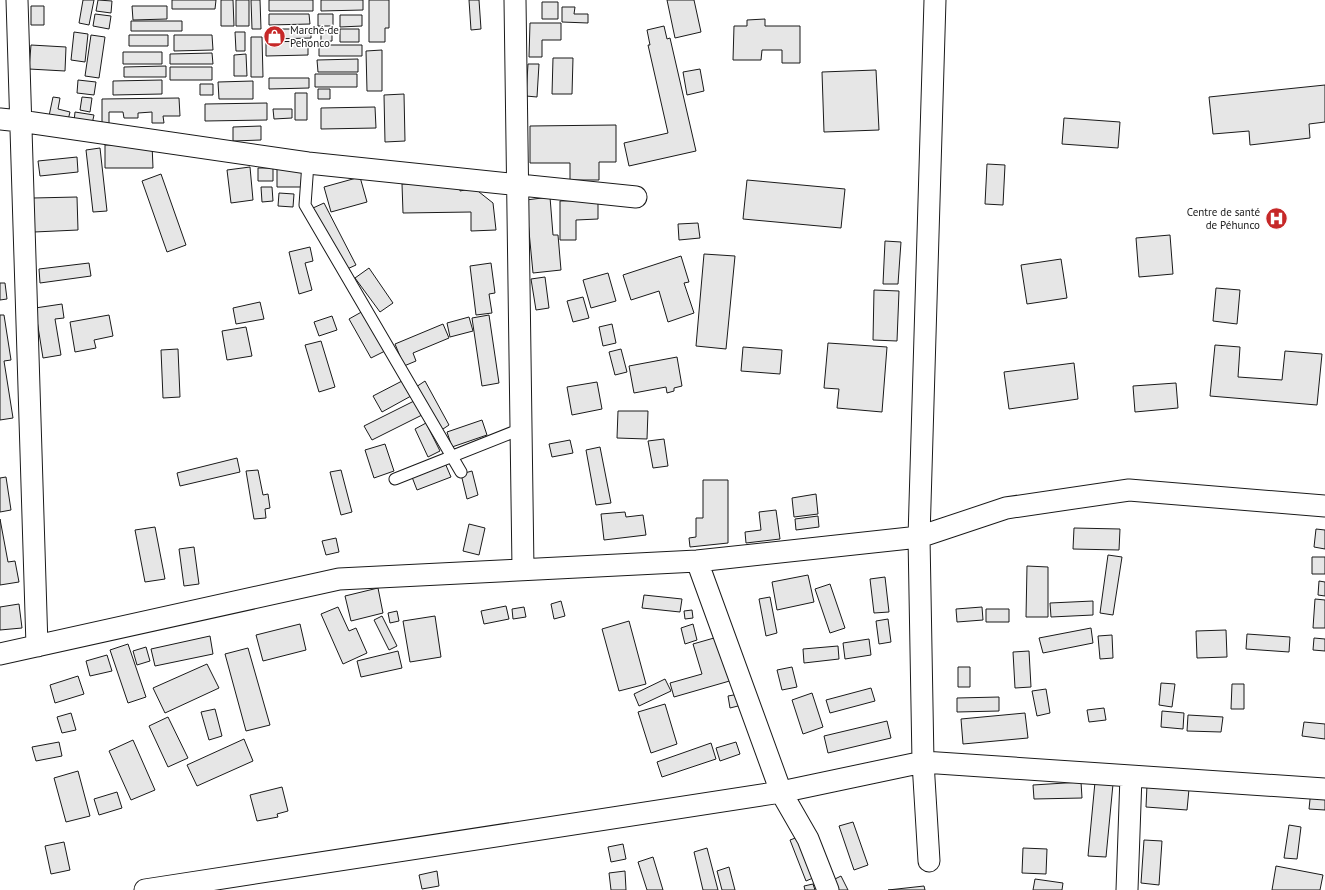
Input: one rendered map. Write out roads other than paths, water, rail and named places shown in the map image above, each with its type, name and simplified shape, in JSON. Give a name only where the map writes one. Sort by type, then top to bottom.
[{"type":"street","points":[[17,0],[37,646]]},
{"type":"street","points":[[515,0],[523,569]]},
{"type":"street","points":[[929,862],[923,762],[919,537],[935,0]]},
{"type":"street","points":[[0,119],[308,163],[636,197]]},
{"type":"street","points":[[0,654],[338,579],[697,561],[919,537],[1006,508],[1129,490],[1325,506]]},
{"type":"street","points":[[697,561],[781,792],[808,839],[828,890]]},
{"type":"street","points":[[145,890],[781,792],[923,762],[1325,789]]},
{"type":"street","points":[[1128,890],[1131,776]]},
{"type":"lane","points":[[308,163],[305,205],[461,472]]},
{"type":"lane","points":[[395,479],[521,429]]},
{"type":"place","name":"Marché de Pehonco","points":[[275,36]]},
{"type":"place","name":"Centre de santé de Péhunco","points":[[1276,218]]}]
